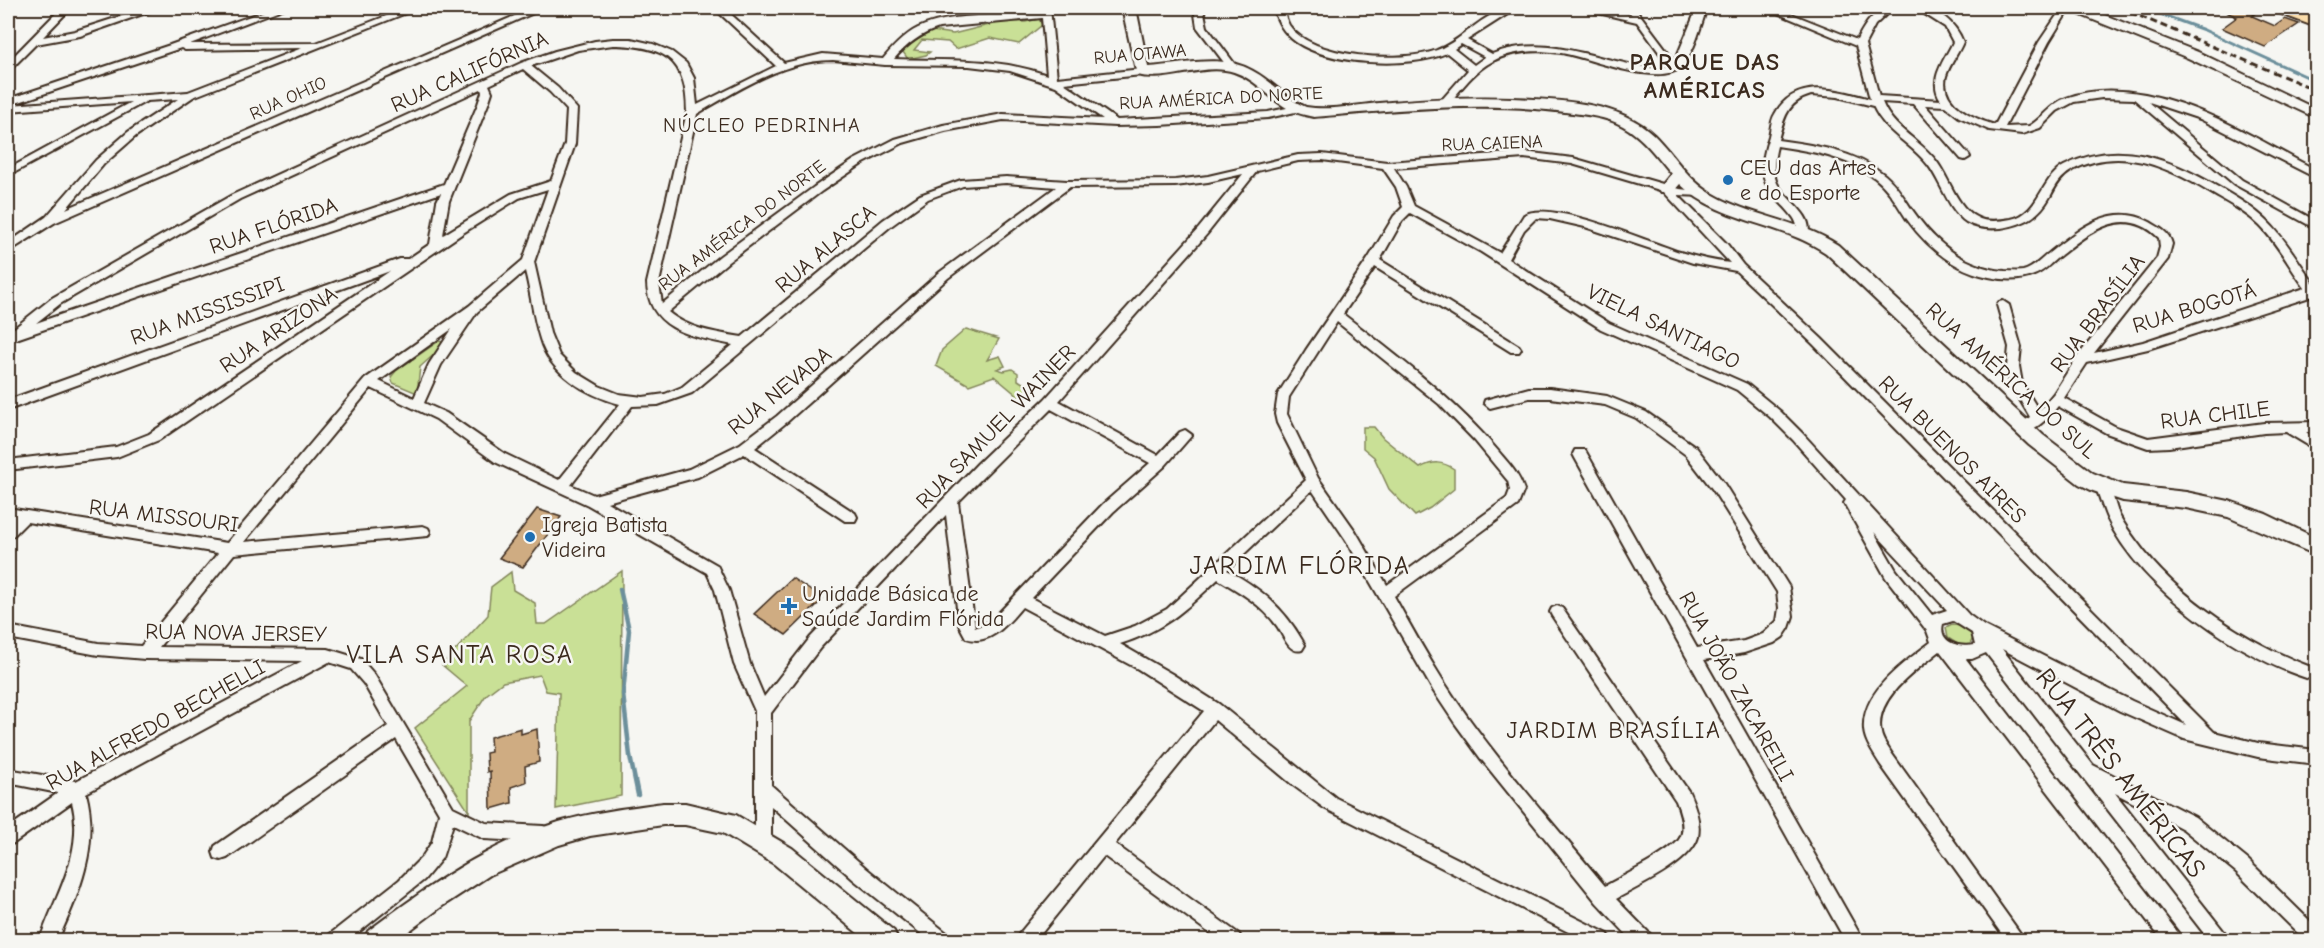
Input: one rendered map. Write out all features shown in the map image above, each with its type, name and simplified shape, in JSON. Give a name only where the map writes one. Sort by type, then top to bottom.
[{"type":"highway","points":[[2290,11],[2316,21]]},
{"type":"street","points":[[8,67],[66,8]]},
{"type":"street","points":[[32,42],[77,34],[155,8]]},
{"type":"street","points":[[8,103],[280,8]]},
{"type":"street","points":[[8,248],[50,220],[100,162],[132,134],[190,95],[414,8]]},
{"type":"street","name":"RUA OHIO","points":[[50,220],[540,8]]},
{"type":"street","points":[[718,8],[783,67]]},
{"type":"street","points":[[1129,8],[1142,72]]},
{"type":"street","points":[[1198,8],[1202,27],[1232,67],[1257,80],[1296,110]]},
{"type":"street","points":[[1278,8],[1282,22],[1297,38],[1320,49],[1365,58],[1396,59],[1431,55],[1447,49],[1513,8]]},
{"type":"street","points":[[1588,8],[1640,21]]},
{"type":"street","points":[[1631,8],[1675,67]]},
{"type":"street","points":[[1444,103],[1474,69],[1491,57],[1517,50],[1547,49],[1571,52],[1658,72],[1675,67],[1680,62],[1702,8]]},
{"type":"street","points":[[1770,8],[1860,44]]},
{"type":"street","points":[[1889,8],[1871,23],[1860,44],[1877,101],[1887,122],[1933,163],[1958,209],[1971,220],[1992,225],[2023,220],[2038,209],[2065,170],[2110,154],[2145,157],[2175,167],[2259,219],[2284,248],[2315,291]]},
{"type":"street","points":[[1920,8],[1951,27],[1958,42],[1942,73],[1940,85],[1948,104]]},
{"type":"street","points":[[1999,128],[2044,42],[2066,8]]},
{"type":"street","points":[[2076,8],[2193,55],[2316,114]]},
{"type":"street","points":[[886,62],[909,38],[927,29],[974,20],[1021,20],[1046,11],[1052,81]]},
{"type":"street","points":[[1460,40],[1491,57]]},
{"type":"street","name":"RUA CALIFÓRNIA","points":[[10,336],[56,301],[236,197],[524,64],[556,52],[587,45],[624,42],[655,47],[677,59],[685,68],[690,80],[692,112],[653,283],[655,300],[660,312]]},
{"type":"street","points":[[173,47],[321,45]]},
{"type":"street","points":[[1447,49],[1474,69]]},
{"type":"street","points":[[692,112],[783,67],[824,57],[886,62],[978,62],[1016,69],[1052,81],[1115,123]]},
{"type":"street","points":[[145,653],[369,382],[473,309],[528,262],[570,144],[572,109],[524,64]]},
{"type":"street","name":"RUA OTAWA","points":[[1052,81],[1142,72],[1232,67]]},
{"type":"street","points":[[436,245],[443,201],[483,104],[487,92],[484,84]]},
{"type":"street","points":[[471,90],[478,95],[483,104]]},
{"type":"street","points":[[1804,231],[1804,225],[1771,183],[1768,172],[1772,142],[1780,114],[1788,103],[1803,93],[1823,92],[1877,101],[1948,104],[1980,124],[2023,130],[2033,128],[2054,109],[2067,101],[2103,94],[2135,96],[2177,106],[2316,174]]},
{"type":"street","points":[[8,108],[190,95]]},
{"type":"street","points":[[2135,96],[2238,182],[2316,225]]},
{"type":"street","points":[[8,174],[148,98]]},
{"type":"street","points":[[1916,101],[1965,157]]},
{"type":"street","name":"RUA AMÉRICA DO NORTE","points":[[660,312],[724,259],[818,189],[888,145],[943,128],[997,118],[1115,123],[1268,115],[1296,110],[1314,113],[1444,103],[1528,103],[1609,115],[1637,128],[1700,194],[1716,202],[1804,231]]},
{"type":"street","points":[[2171,127],[2170,120],[2178,117],[2201,117]]},
{"type":"street","name":"RUA BRASÍLIA","points":[[1772,142],[1831,153],[1873,172],[1890,187],[1934,243],[1962,265],[1977,270],[2000,274],[2030,273],[2095,223],[2110,217],[2125,217],[2138,221],[2162,234],[2167,240],[2162,258],[2081,360],[2057,400],[2031,423]]},
{"type":"street","name":"RUA CAIENA","points":[[1387,165],[1498,156],[1547,156],[1573,161],[1667,189],[1700,194]]},
{"type":"street","points":[[1254,168],[1286,159],[1309,157],[1387,165],[1401,187],[1409,208],[1398,219],[1283,397],[1284,423],[1313,480],[1385,594],[1439,687],[1487,754],[1603,897],[1644,940]]},
{"type":"street","name":"RUA ALASCA","points":[[528,262],[543,334],[550,351],[563,367],[602,392],[629,401],[663,399],[687,390],[887,223],[924,197],[961,183],[982,180],[1067,184],[1175,183],[1208,179],[1254,168]]},
{"type":"street","name":"RUA SAMUEL WAINER","points":[[763,711],[786,677],[815,643],[1050,402],[1203,231],[1254,168]]},
{"type":"street","points":[[1667,189],[1684,178]]},
{"type":"street","name":"RUA ARIZONA","points":[[8,465],[97,456],[135,446],[179,422],[436,245],[515,196],[556,183]]},
{"type":"street","name":"RUA NEVADA","points":[[593,501],[693,472],[745,448],[782,419],[944,275],[1067,184]]},
{"type":"street","name":"RUA FLÓRIDA","points":[[10,336],[450,186]]},
{"type":"street","name":"RUA BUENOS AIRES","points":[[1667,189],[1684,210],[1731,254],[1739,268],[1823,347],[2211,740]]},
{"type":"street","name":"VIELA SANTIAGO","points":[[1409,208],[1435,220],[1502,260],[1605,326],[1742,387],[1798,436],[1846,493],[1963,618],[1981,634]]},
{"type":"street","points":[[1502,260],[1525,219],[1532,215],[1544,215],[1611,230],[1715,267],[1739,268]]},
{"type":"street","name":"RUA AMÉRICA DO SUL","points":[[1804,231],[1832,249],[2031,423],[2073,471],[2103,488],[2106,504],[2121,530],[2145,562],[2178,595],[2227,631],[2267,656],[2289,667],[2316,675]]},
{"type":"street","name":"RUA MISSISSIPI","points":[[8,405],[420,256]]},
{"type":"street","points":[[1373,261],[1515,349]]},
{"type":"street","points":[[103,275],[93,293],[97,299],[110,301]]},
{"type":"street","points":[[331,288],[346,293],[348,298],[344,309]]},
{"type":"street","name":"RUA BOGOTÁ","points":[[2081,360],[2144,346],[2315,291]]},
{"type":"street","points":[[2003,305],[2015,347],[2013,366],[2016,383],[2031,423]]},
{"type":"street","points":[[417,405],[435,364],[473,309]]},
{"type":"street","points":[[660,312],[689,328],[743,342]]},
{"type":"street","points":[[1336,315],[1444,401],[1480,438],[1514,479],[1517,490],[1513,501],[1385,594]]},
{"type":"street","points":[[369,382],[441,416],[500,458],[593,501],[712,569],[722,590],[742,664],[763,711],[763,845]]},
{"type":"street","points":[[1491,403],[1529,393],[1575,395],[1607,401],[1641,415],[1691,451],[1718,486],[1784,591],[1785,606],[1785,622],[1776,636],[1759,643],[1694,655]]},
{"type":"street","name":"RUA CHILE","points":[[2057,400],[2111,430],[2148,443],[2264,428],[2316,427]]},
{"type":"street","points":[[562,486],[629,401]]},
{"type":"street","points":[[1050,402],[1160,462]]},
{"type":"street","points":[[2288,427],[2316,445]]},
{"type":"street","points":[[951,502],[968,630],[976,635],[987,632],[1022,600],[1108,508],[1160,462],[1185,435]]},
{"type":"street","points":[[745,448],[850,517]]},
{"type":"street","name":"RUA JOÃO ZACAREILI","points":[[1580,454],[1854,940]]},
{"type":"street","points":[[1103,643],[1140,631],[1172,613],[1313,480]]},
{"type":"street","points":[[2103,488],[2125,493],[2190,500],[2225,508],[2293,535],[2316,547]]},
{"type":"street","name":"VIELA SANTIAGO","points":[[1846,493],[1860,522],[1891,574],[1941,640]]},
{"type":"street","name":"RUA MISSOURI","points":[[8,513],[230,549],[423,532]]},
{"type":"street","points":[[8,532],[23,517]]},
{"type":"street","points":[[1217,573],[1257,594],[1281,618],[1298,645]]},
{"type":"street","points":[[1022,600],[1164,676],[1214,710],[1306,787],[1330,803],[1602,940]]},
{"type":"street","points":[[1557,612],[1683,796],[1690,818],[1687,844],[1677,854],[1603,897]]},
{"type":"street","points":[[1963,618],[1944,616],[1937,619],[1941,640],[2173,940]]},
{"type":"street","name":"RUA NOVA JERSEY","points":[[8,632],[98,649],[145,653],[328,655],[356,664],[369,679],[447,812],[484,831],[557,834]]},
{"type":"street","points":[[1941,640],[1966,654],[1974,654],[1980,650],[1981,634],[2153,719],[2211,740],[2258,750],[2316,757]]},
{"type":"street","name":"RUA TRÊS AMÉRICAS","points":[[1981,634],[2220,940]]},
{"type":"street","points":[[1941,640],[1895,679],[1879,704],[1872,729],[1876,743],[1886,759],[2016,940]]},
{"type":"street","name":"RUA ALFREDO BECHELLI","points":[[8,837],[77,789],[328,655]]},
{"type":"street","points":[[1025,940],[1214,710]]},
{"type":"street","points":[[221,852],[397,729]]},
{"type":"street","points":[[2088,771],[2188,823],[2218,846],[2288,909],[2316,939]]},
{"type":"street","points":[[8,776],[77,789],[84,818],[82,849],[77,874],[49,940]]},
{"type":"street","points":[[763,788],[860,874],[942,940]]},
{"type":"street","points":[[2117,809],[2121,798],[2136,795]]},
{"type":"street","points":[[336,940],[424,868],[442,838],[447,812]]},
{"type":"street","points":[[377,940],[435,896],[481,867],[557,834],[590,825],[663,814],[685,814],[728,823],[763,845],[800,869],[885,940]]},
{"type":"street","points":[[442,838],[467,824]]},
{"type":"street","points":[[1104,846],[1233,940]]},
{"type":"green space","points":[[1039,19],[1042,25],[1019,44],[990,38],[956,49],[948,42],[922,40],[914,50],[930,52],[926,55],[908,59],[903,52],[903,48],[932,31],[953,34],[1005,21],[1025,22]]},
{"type":"green space","points":[[966,329],[999,339],[987,360],[1000,356],[1005,366],[997,369],[1004,371],[1012,369],[1018,373],[1018,380],[1032,389],[1032,397],[1024,401],[994,376],[969,385],[936,366],[942,350]]},
{"type":"green space","points":[[439,341],[447,343],[420,367],[417,393],[393,383],[391,377],[396,371]]},
{"type":"green space","points":[[1363,427],[1374,427],[1383,438],[1420,468],[1437,463],[1454,469],[1454,489],[1430,508],[1415,516],[1389,489],[1374,457],[1363,448]]},
{"type":"green space","points":[[622,571],[621,796],[556,809],[559,693],[546,691],[540,675],[503,682],[486,695],[469,721],[469,812],[415,728],[467,686],[442,665],[488,615],[491,587],[511,572],[513,590],[535,603],[537,624],[546,624]]},
{"type":"green space","points":[[1952,625],[1962,627],[1969,632],[1973,638],[1970,644],[1959,645],[1948,638],[1946,628]]},
{"type":"building","points":[[2237,8],[2261,8],[2252,16],[2275,26],[2285,19],[2299,24],[2265,47],[2222,28],[2237,17],[2228,13]]},
{"type":"building","name":"Igreja Batista Videira","points":[[537,509],[561,517],[523,567],[499,558]]},
{"type":"building","name":"Unidade Básica de Saúde Jardim Flórida","points":[[792,578],[823,599],[786,635],[754,614]]},
{"type":"building","points":[[521,728],[521,734],[537,729],[539,762],[525,766],[526,782],[511,787],[512,803],[491,809],[490,771],[487,772],[486,753],[491,752],[490,737]]},
{"type":"waterway","points":[[2144,8],[2204,30],[2316,81]]},
{"type":"waterway","points":[[620,589],[629,630],[623,694],[630,756],[638,795]]},
{"type":"railway","points":[[2120,8],[2316,90]]},
{"type":"place","name":"CEU das Artes e do Esporte","points":[[1728,180]]},
{"type":"place","name":"Igreja Batista Videira","points":[[530,537]]},
{"type":"place","name":"Unidade Básica de Saúde Jardim Flórida","points":[[789,606]]},
{"type":"district","name":"PARQUE DAS AMÉRICAS","points":[[1705,76]]},
{"type":"district","name":"NÚCLEO PEDRINHA","points":[[762,125]]},
{"type":"district","name":"JARDIM FLÓRIDA","points":[[1300,565]]},
{"type":"district","name":"VILA SANTA ROSA","points":[[460,654]]},
{"type":"district","name":"JARDIM BRASÍLIA","points":[[1614,730]]}]
